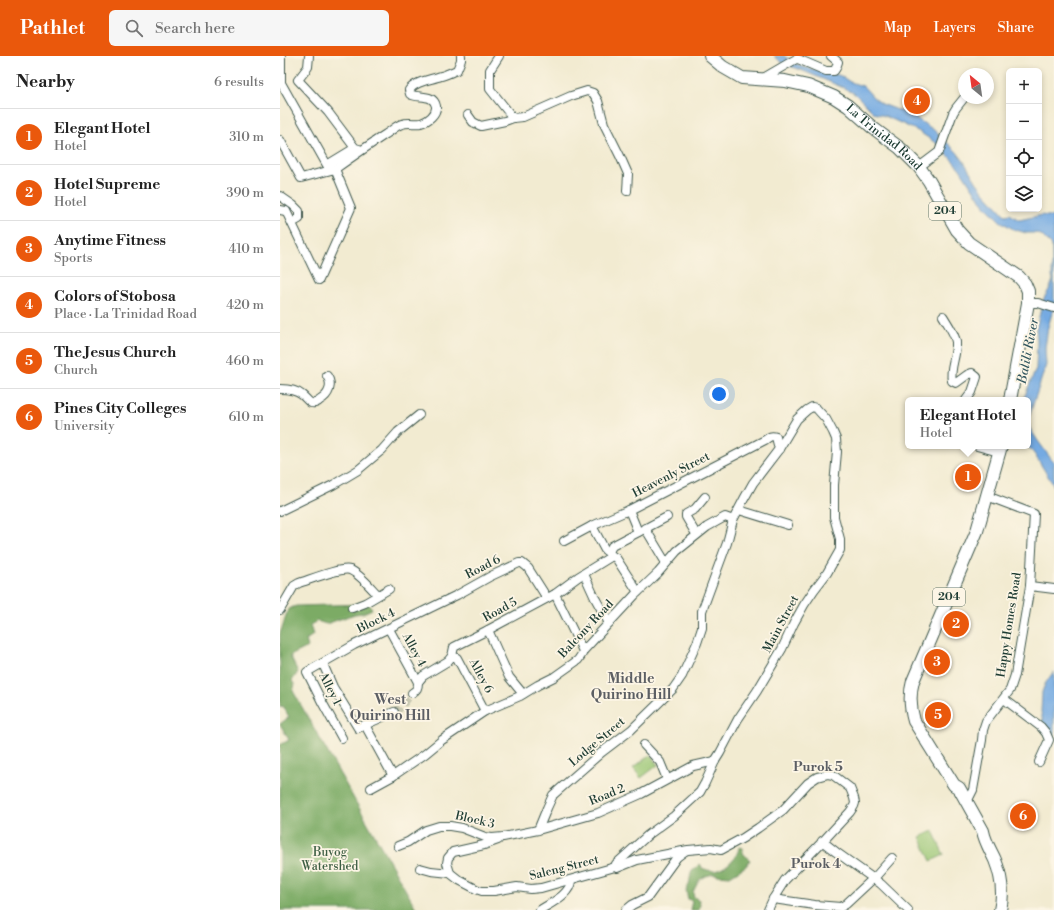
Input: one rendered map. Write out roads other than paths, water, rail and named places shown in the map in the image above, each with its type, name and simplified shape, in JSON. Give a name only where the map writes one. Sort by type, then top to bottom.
[{"type":"highway","name":"La Trinidad Road","points":[[710,56],[723,67],[742,78],[785,81],[802,84],[834,97],[848,106],[900,148],[919,166],[962,237],[1019,277],[1025,284],[1028,291],[1028,303]]},
{"type":"highway","name":"204","points":[[1011,397],[1028,303]]},
{"type":"highway","name":"204","points":[[993,910],[995,887],[991,865],[954,791],[954,786],[914,721],[910,697],[913,681],[977,531],[1000,449]]},
{"type":"highway","name":"204","points":[[954,786],[959,788],[967,802],[984,834],[996,862],[1002,891],[1000,910]]},
{"type":"highway","name":"204","points":[[984,834],[988,834],[1003,863],[1008,881],[1009,901],[1007,910]]},
{"type":"street","points":[[281,56],[281,83],[327,165],[359,149],[402,124],[421,123],[430,118],[436,110],[436,104],[434,101],[427,97],[413,96],[408,90],[412,86],[419,83],[456,70],[462,60],[461,56]]},
{"type":"street","points":[[309,56],[308,67],[298,80],[328,112],[359,149]]},
{"type":"street","points":[[499,56],[490,70],[490,89],[513,118]]},
{"type":"street","points":[[765,80],[768,75],[798,59],[830,72],[835,70],[838,63],[838,61],[831,56]]},
{"type":"street","points":[[468,115],[473,122],[481,126],[523,117],[571,96],[587,91],[593,93],[598,101],[604,124],[628,174],[627,190]]},
{"type":"street","points":[[919,166],[939,152],[956,108],[959,104]]},
{"type":"street","points":[[280,140],[301,178],[334,168],[359,149]]},
{"type":"street","points":[[283,211],[292,223],[318,280],[351,208],[334,168]]},
{"type":"street","points":[[280,196],[293,204],[299,211],[299,219],[292,223]]},
{"type":"street","points":[[1028,303],[1041,304],[1054,308]]},
{"type":"street","points":[[943,316],[956,341],[956,349],[950,376],[952,381],[956,382],[972,373],[977,376],[972,392],[968,397]]},
{"type":"street","points":[[280,389],[286,389],[300,394],[313,404],[325,397],[330,389],[329,379],[327,376]]},
{"type":"street","name":"Main Street","points":[[616,867],[616,864],[648,835],[684,808],[700,792],[738,719],[782,649],[794,622],[814,590],[827,573],[840,550],[840,539],[833,513],[837,452],[836,439],[830,426],[818,410],[812,407],[803,412],[797,419],[779,449]]},
{"type":"street","points":[[280,511],[333,486],[358,470],[382,450],[398,432],[419,415]]},
{"type":"street","name":"Heavenly Street","points":[[564,541],[592,526],[629,510],[769,437],[776,437],[779,449]]},
{"type":"street","points":[[727,516],[739,510],[753,483],[779,449]]},
{"type":"street","points":[[696,534],[686,517],[686,514],[695,509],[705,496]]},
{"type":"street","name":"Happy Homes Road","points":[[967,802],[973,790],[983,730],[986,721],[1010,690],[1015,675],[1030,586],[1034,514],[987,496]]},
{"type":"street","points":[[629,510],[641,530],[666,563]]},
{"type":"street","points":[[739,510],[788,526]]},
{"type":"street","name":"Road 5","points":[[452,656],[454,647],[555,594],[610,554],[612,546],[667,516]]},
{"type":"street","name":"Balcony Road","points":[[371,788],[393,776],[485,711],[523,694],[554,677],[573,664],[583,651],[638,592],[658,573],[677,551],[706,526],[727,516]]},
{"type":"street","name":"Lodge Street","points":[[538,830],[553,795],[602,752],[631,730],[678,683],[697,643],[702,628],[702,611],[727,543],[727,516]]},
{"type":"street","points":[[592,526],[605,550],[616,558],[638,592]]},
{"type":"street","name":"Road 6","points":[[457,595],[491,576],[516,564],[522,563],[528,568],[547,598]]},
{"type":"street","points":[[280,610],[294,586],[299,583],[344,569],[352,571],[378,595]]},
{"type":"street","points":[[584,574],[609,623]]},
{"type":"street","points":[[1030,586],[1054,589]]},
{"type":"street","points":[[352,608],[365,603],[389,589]]},
{"type":"street","points":[[555,594],[583,651]]},
{"type":"street","name":"Block 4","points":[[307,672],[354,646],[457,595]]},
{"type":"street","name":"Alley 4","points":[[389,629],[418,682]]},
{"type":"street","points":[[488,630],[509,677],[523,694]]},
{"type":"street","points":[[412,693],[416,691],[418,682],[423,676],[448,662],[452,656]]},
{"type":"street","name":"Alley 6","points":[[452,656],[457,658],[485,711]]},
{"type":"street","points":[[323,664],[333,688],[358,728],[394,712]]},
{"type":"street","name":"Alley 1","points":[[307,672],[342,738]]},
{"type":"street","points":[[1004,699],[1041,727],[1046,733],[1049,740],[1039,762]]},
{"type":"street","points":[[365,725],[393,776]]},
{"type":"street","points":[[644,745],[660,762],[667,780]]},
{"type":"street","name":"Road 2","points":[[503,837],[538,830],[598,813],[636,797],[693,766],[715,761]]},
{"type":"street","name":"Saleng Street","points":[[420,868],[450,873],[459,880],[482,891],[494,891],[517,887],[531,889],[621,867],[637,860],[688,850],[711,848],[721,850],[758,828],[783,810],[808,783],[817,777],[828,774],[833,775],[850,788],[855,803],[850,812],[822,841]]},
{"type":"street","name":"Block 3","points":[[398,846],[408,842],[426,830],[439,826],[462,828],[485,837],[503,837]]},
{"type":"street","points":[[450,873],[447,863],[448,858],[453,852],[484,845],[503,837]]},
{"type":"street","points":[[768,910],[785,880],[822,841],[873,878],[908,910]]},
{"type":"street","points":[[626,910],[632,905],[648,897],[678,858],[688,850]]},
{"type":"street","points":[[773,899],[841,907],[846,904],[892,858]]},
{"type":"street","points":[[540,910],[560,898],[571,885],[570,880]]},
{"type":"water","points":[[774,56],[784,56],[802,67],[841,76],[850,82],[863,86],[882,104],[911,115],[934,130],[956,151],[977,183],[1005,215],[1010,214],[1019,220],[1042,215],[1054,218],[1054,306],[1048,327],[1045,348],[1046,365],[1031,411],[1031,397],[1024,397],[1036,369],[1036,329],[1043,300],[1053,280],[1052,246],[1041,235],[1013,229],[1000,221],[986,207],[960,169],[940,146],[930,139],[918,131],[885,116],[874,113],[855,94],[844,88],[796,68],[785,65]]},
{"type":"water","points":[[1031,430],[1054,463],[1054,486],[1030,449]]},
{"type":"water","points":[[1054,671],[1054,737],[1043,722],[1041,712],[1042,692],[1045,684]]},
{"type":"tunnel","points":[[394,712],[400,708],[412,693]]},
{"type":"place","name":"Colors of Stobosa","points":[[917,101]]},
{"type":"place","name":"Elegant Hotel","points":[[968,477]]},
{"type":"place","name":"Hotel Supreme","points":[[956,624]]},
{"type":"place","name":"Anytime Fitness","points":[[937,662]]},
{"type":"place","name":"The Jesus Church","points":[[938,715]]},
{"type":"place","name":"Pines City Colleges","points":[[1023,816]]},
{"type":"district","name":"Middle Quirino Hill","points":[[631,688]]},
{"type":"district","name":"West Quirino Hill","points":[[390,708]]},
{"type":"district","name":"Purok 5","points":[[818,767]]},
{"type":"district","name":"Purok 4","points":[[816,864]]},
{"type":"water label","name":"Balili River","points":[[1028,351]]},
{"type":"park label","name":"Buyog Watershed","points":[[330,859]]}]
